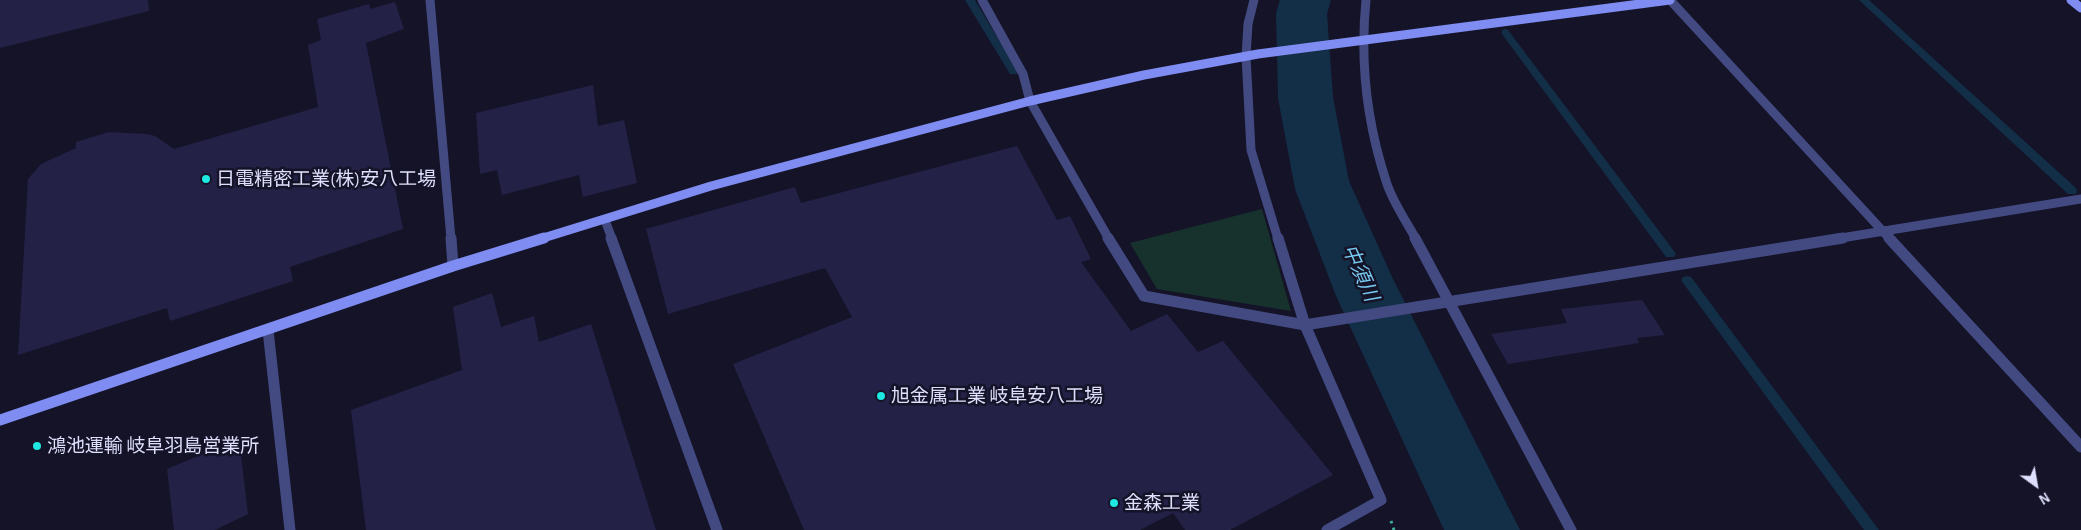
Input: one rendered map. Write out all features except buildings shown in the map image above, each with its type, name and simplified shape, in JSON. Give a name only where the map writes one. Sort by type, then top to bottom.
[{"type":"street","points":[[430,0],[453,266]]},
{"type":"street","points":[[982,0],[1023,74],[1030,101],[1095,216],[1144,296],[1305,325],[2081,199]]},
{"type":"street","points":[[1254,0],[1248,24],[1246,56],[1252,150],[1305,325],[1381,500],[1327,530]]},
{"type":"street","points":[[1366,0],[1357,40],[1370,120],[1386,183],[1571,530]]},
{"type":"street","points":[[0,420],[453,266],[711,186],[1030,101],[1144,75],[1258,54],[1670,0],[2081,447]]},
{"type":"street","points":[[2071,0],[2081,8]]},
{"type":"street","points":[[605,220],[717,530]]},
{"type":"street","points":[[268,330],[290,530]]},
{"type":"green space","points":[[1262,209],[1291,311],[1157,289],[1130,243]]},
{"type":"water","name":"中須川","points":[[1280,0],[1331,0],[1327,14],[1333,97],[1349,181],[1393,279],[1520,530],[1444,530],[1336,296],[1295,189],[1278,98],[1276,13]]},
{"type":"waterway","points":[[970,0],[1013,72]]},
{"type":"waterway","points":[[1864,0],[2072,191]]},
{"type":"waterway","points":[[1505,32],[1670,254]]},
{"type":"waterway","points":[[1687,280],[1872,530]]},
{"type":"place","name":"日電精密工業(株)安八工場","points":[[206,179]]},
{"type":"place","name":"旭金属工業 岐阜安八工場","points":[[881,396]]},
{"type":"place","name":"鴻池運輸 岐阜羽島営業所","points":[[37,446]]},
{"type":"place","name":"金森工業","points":[[1114,503]]}]
